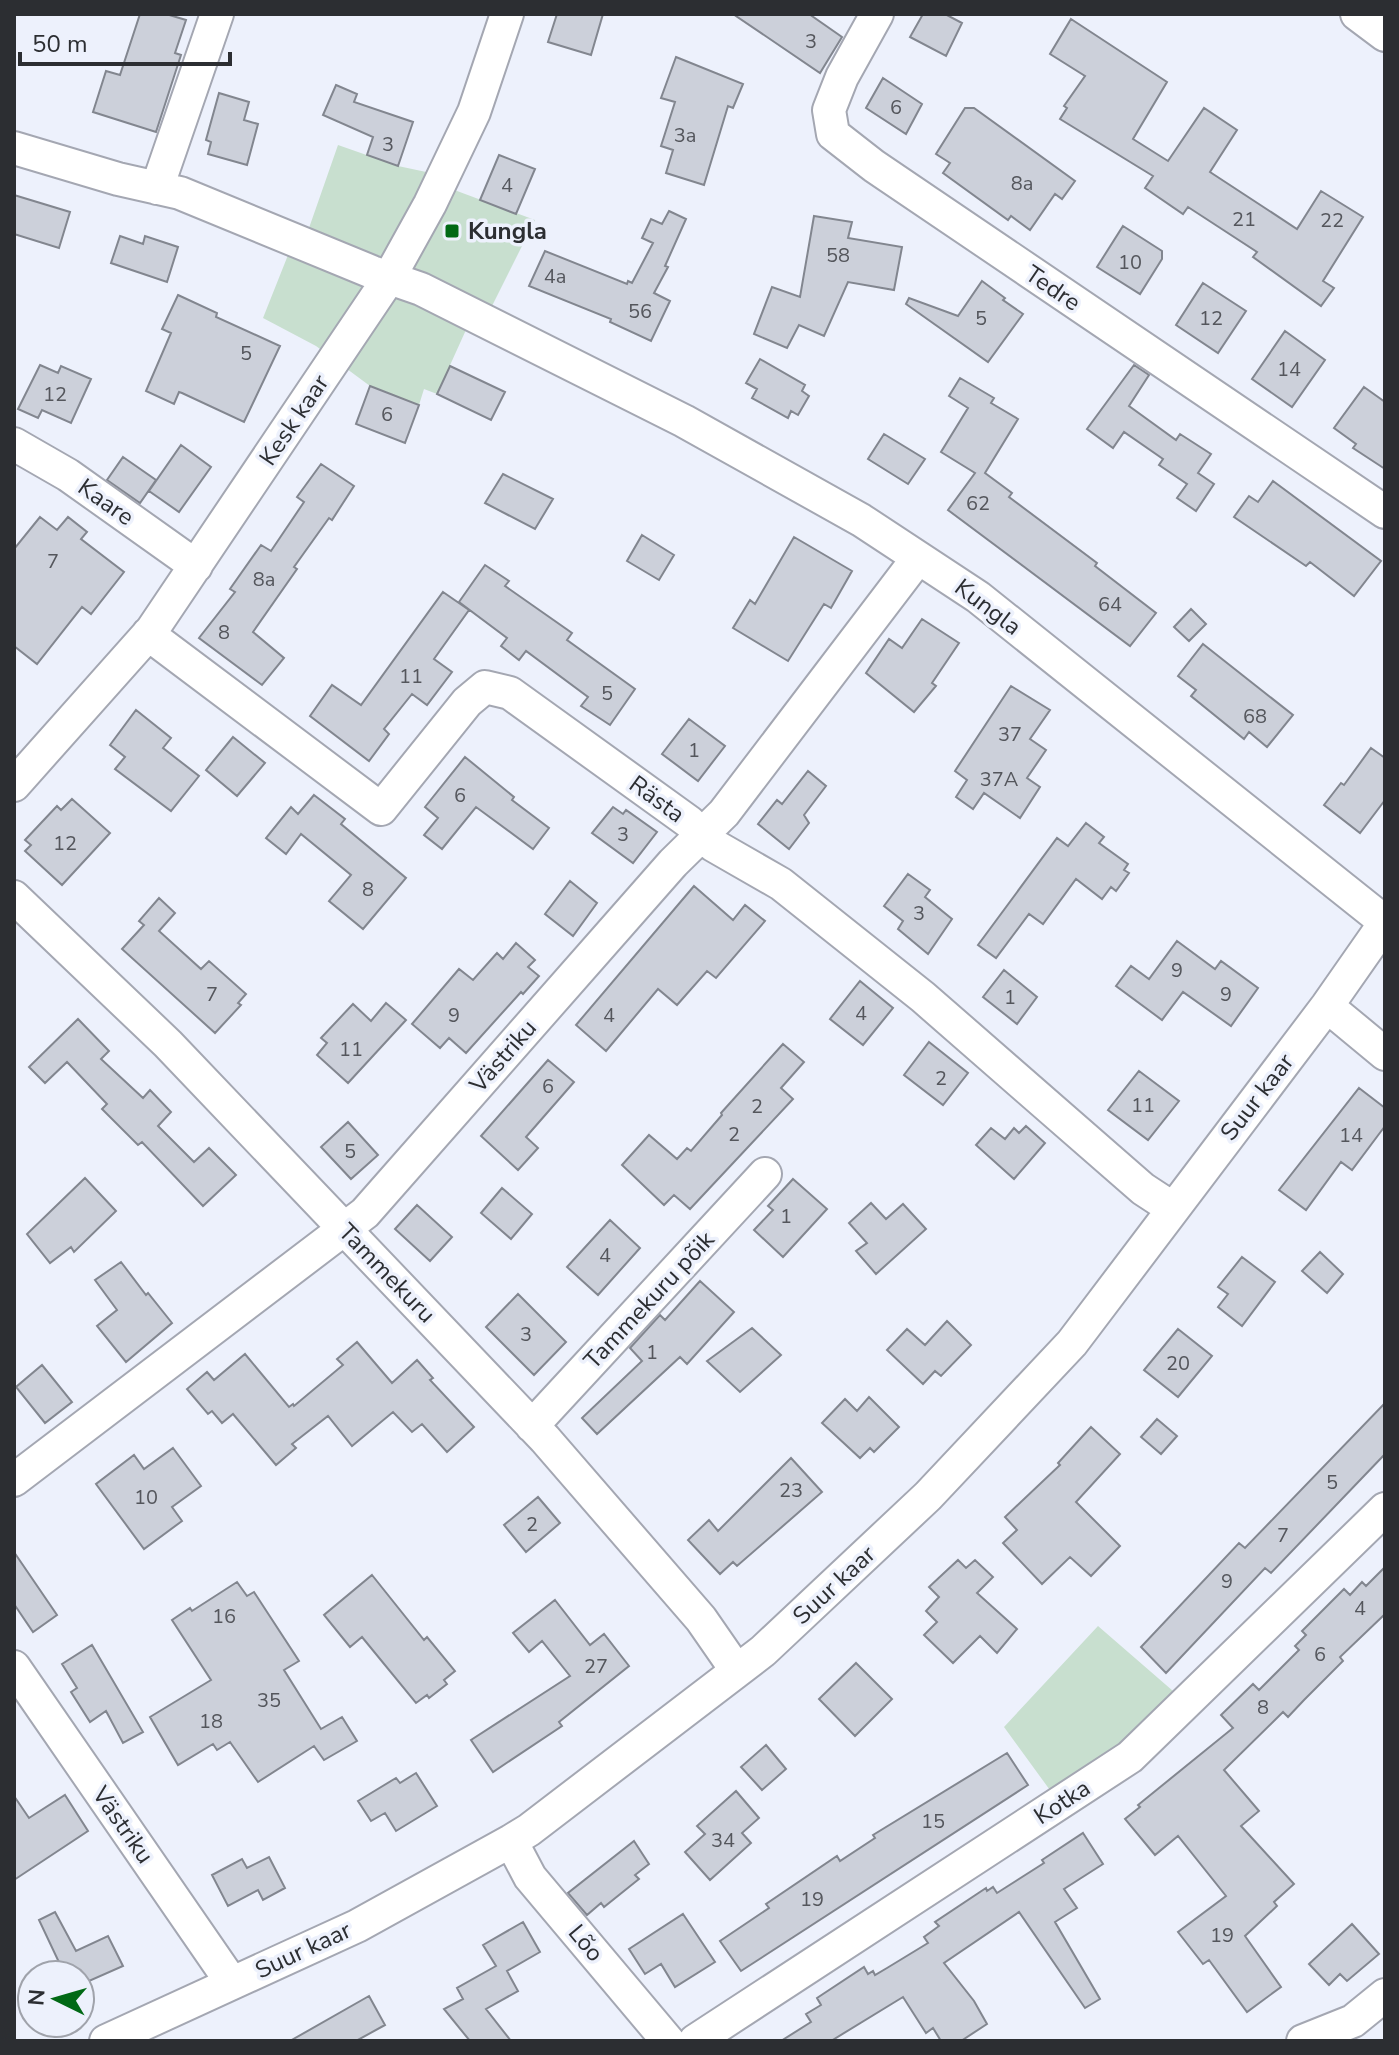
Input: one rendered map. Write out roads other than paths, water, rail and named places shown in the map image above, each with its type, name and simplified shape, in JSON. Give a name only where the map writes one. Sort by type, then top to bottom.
[{"type":"street","points":[[157,188],[217,14]]},
{"type":"street","name":"Kesk kaar","points":[[14,785],[148,634],[389,278],[430,204],[474,112],[507,14]]},
{"type":"street","name":"Tedre","points":[[877,14],[842,77],[829,110],[833,134],[874,166],[1385,512]]},
{"type":"street","points":[[1357,14],[1385,35]]},
{"type":"street","name":"Kungla","points":[[14,148],[118,179],[180,193],[421,289],[684,421],[861,520],[978,597],[1385,922]]},
{"type":"street","name":"Kaare","points":[[14,444],[68,475],[196,566]]},
{"type":"street","name":"Västriku","points":[[14,1480],[365,1213],[673,863],[724,813],[918,558]]},
{"type":"street","name":"Rästa","points":[[148,634],[381,809],[467,702],[485,687],[510,693],[689,822],[713,845],[793,894],[923,997],[1143,1189],[1172,1208]]},
{"type":"street","name":"Tammekuru","points":[[14,897],[168,1044],[532,1426],[701,1619],[737,1671]]},
{"type":"street","name":"Suur kaar","points":[[106,2041],[357,1926],[511,1841],[763,1651],[939,1485],[1072,1343],[1327,1006],[1385,922]]},
{"type":"street","points":[[1327,1006],[1385,1054]]},
{"type":"street","name":"Tammekuru põik","points":[[532,1426],[765,1174]]},
{"type":"street","name":"Kotka","points":[[695,2041],[1130,1757],[1385,1509]]},
{"type":"street","name":"Västriku","points":[[14,1667],[232,1983]]},
{"type":"street","name":"Lõo","points":[[511,1841],[530,1877],[668,2041]]},
{"type":"street","points":[[1303,2041],[1353,2021],[1385,1995]]},
{"type":"place","name":"Kungla","points":[[452,231]]}]
